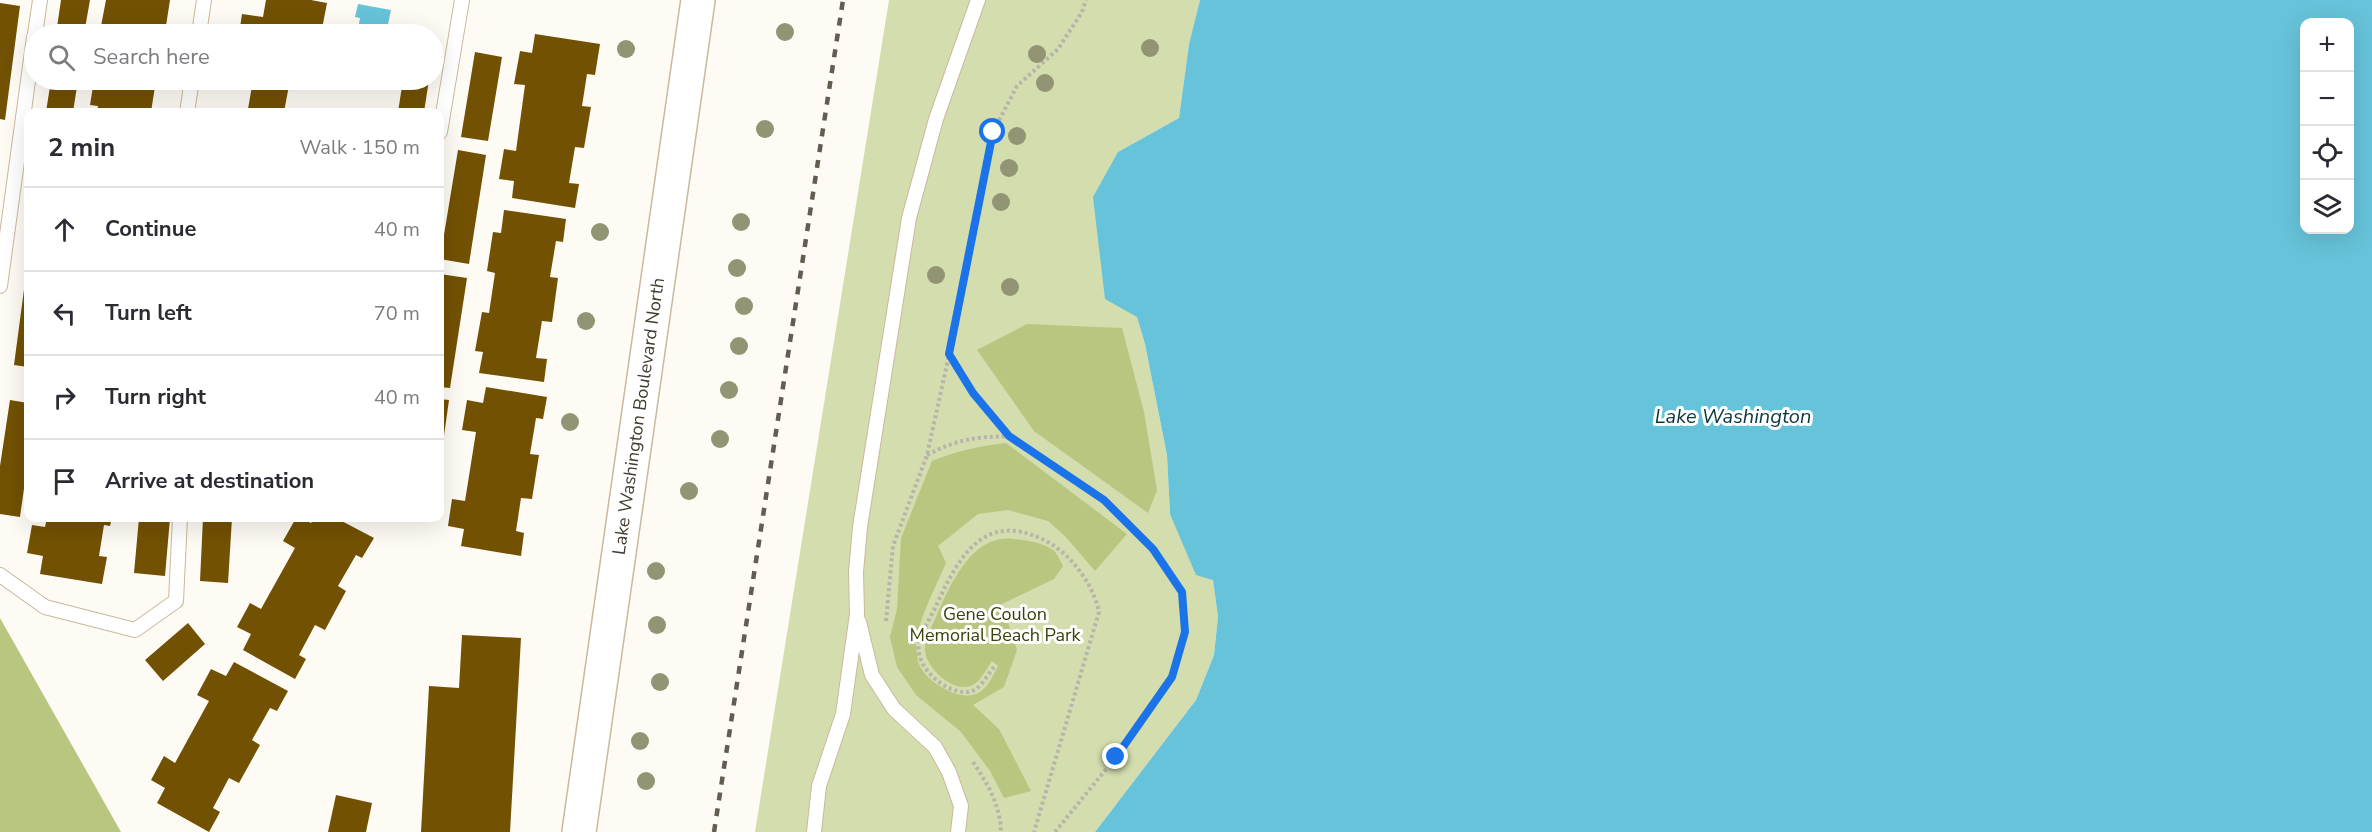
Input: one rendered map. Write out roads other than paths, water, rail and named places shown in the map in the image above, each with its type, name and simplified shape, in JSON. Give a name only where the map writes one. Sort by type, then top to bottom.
[{"type":"street","name":"Lake Washington Boulevard North","points":[[579,832],[698,0]]},
{"type":"lane","points":[[37,24],[40,0]]},
{"type":"lane","points":[[200,24],[204,0]]},
{"type":"lane","points":[[444,108],[462,0]]},
{"type":"lane","points":[[814,832],[819,786],[843,714],[857,614],[856,572],[860,527],[909,218],[936,119],[978,0]]},
{"type":"lane","points":[[25,108],[27,90]]},
{"type":"lane","points":[[188,108],[190,90]]},
{"type":"lane","points":[[0,286],[24,115]]},
{"type":"lane","points":[[0,575],[45,607],[135,630],[176,601],[180,522]]},
{"type":"lane","points":[[857,614],[872,675],[894,709],[935,747],[950,772],[961,806],[958,832]]},
{"type":"water","name":"Lake Washington","points":[[1200,0],[2372,0],[2372,832],[1095,832],[1196,700],[1214,655],[1218,617],[1213,580],[1196,575],[1170,514],[1167,455],[1145,344],[1137,317],[1105,299],[1093,197],[1118,152],[1179,118],[1189,44]]},
{"type":"water","points":[[358,4],[391,10],[388,24],[359,24],[360,18],[355,17]]},
{"type":"railway","points":[[714,832],[843,0]]},
{"type":"park label","name":"Gene Coulon Memorial Beach Park","points":[[995,624]]}]
